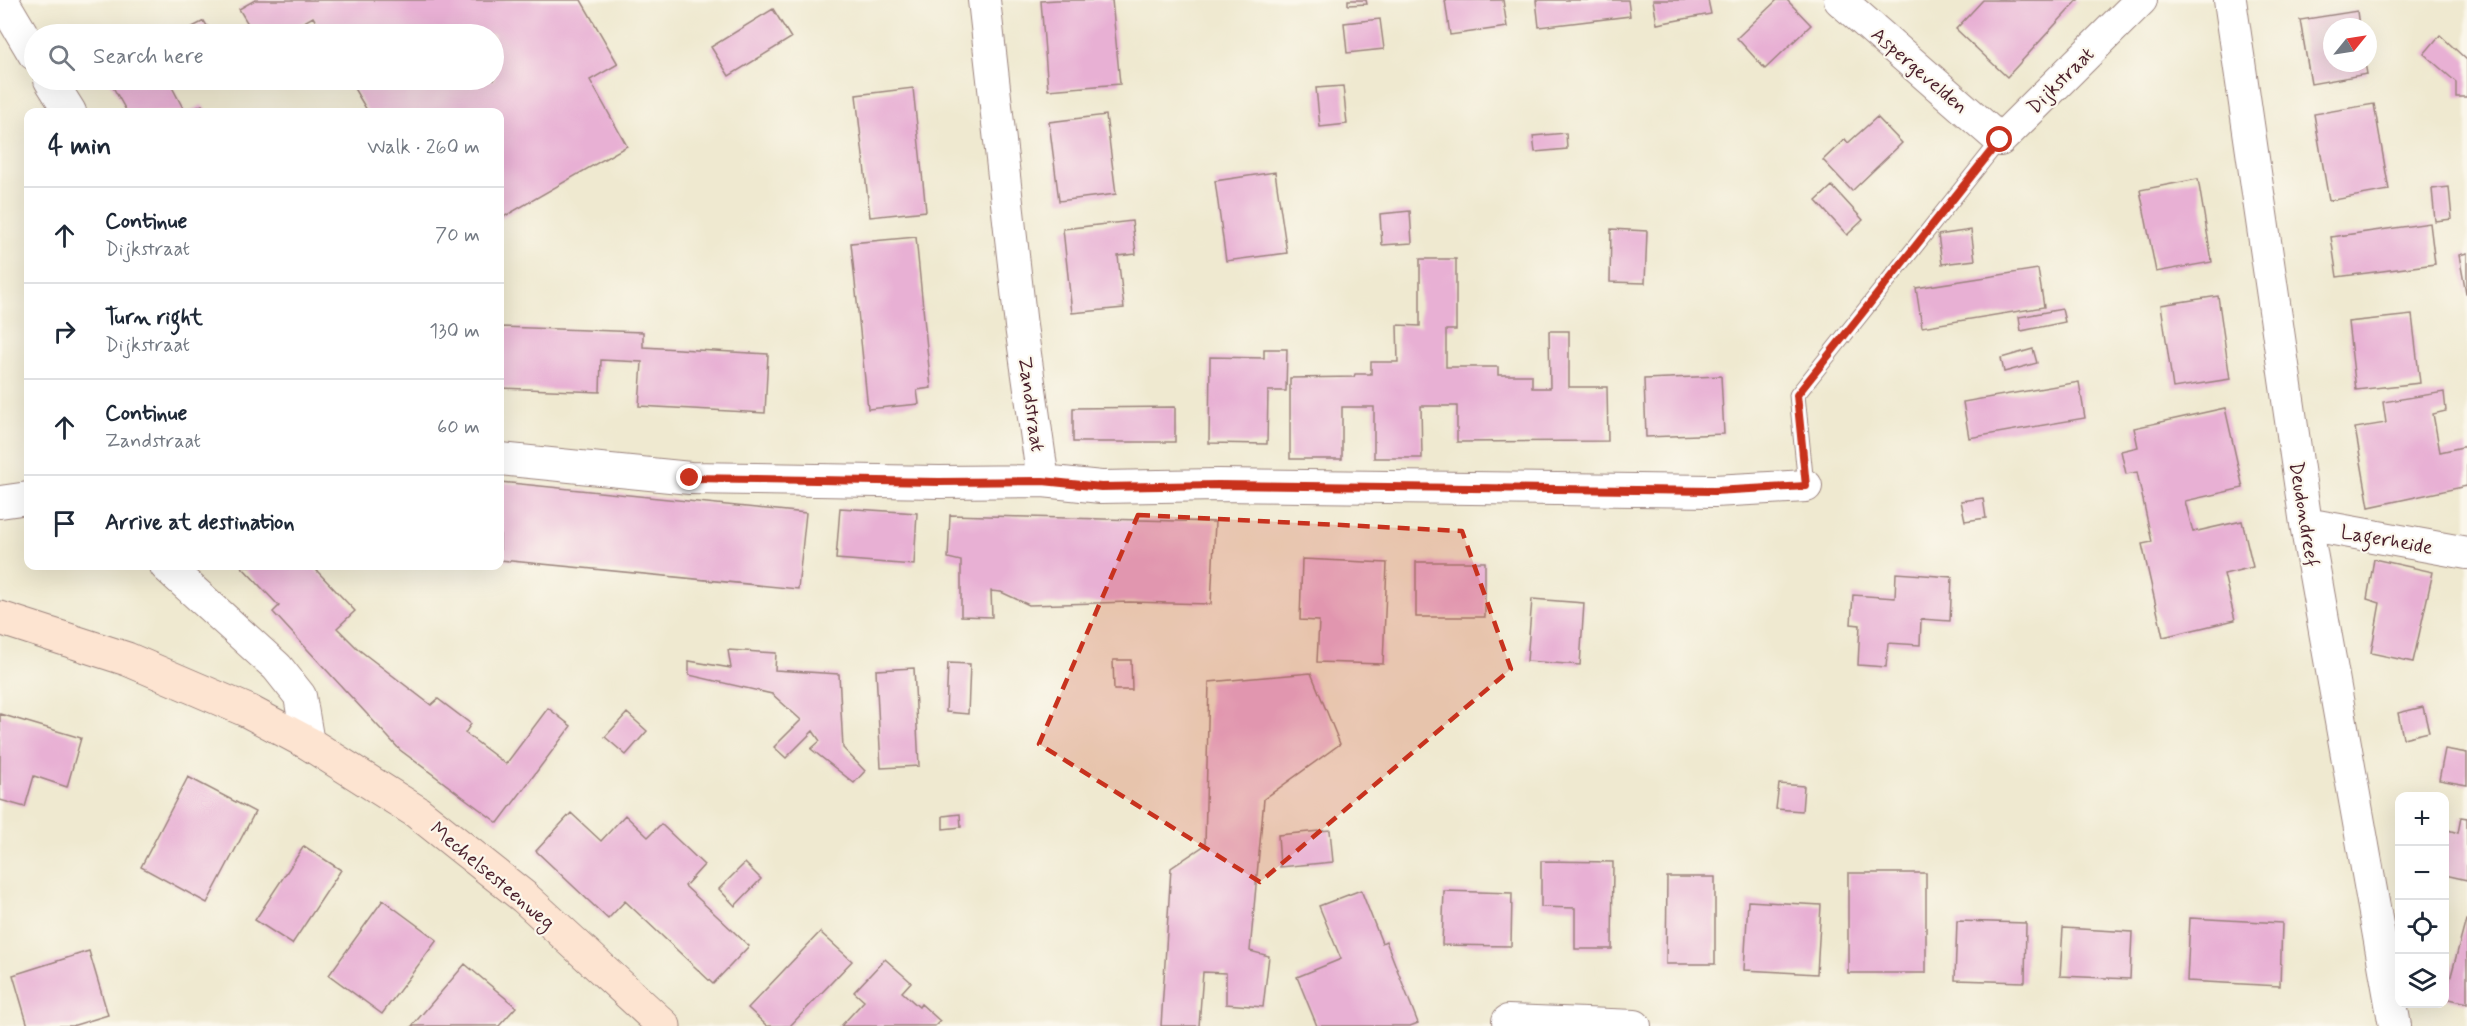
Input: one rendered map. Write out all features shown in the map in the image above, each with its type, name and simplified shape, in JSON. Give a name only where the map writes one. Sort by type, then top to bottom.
[{"type":"main road","name":"Mechelsesteenweg","points":[[0,618],[127,659],[248,711],[308,743],[417,812],[515,890],[664,1026]]},
{"type":"street","points":[[2,0],[24,37]]},
{"type":"street","name":"Zandstraat","points":[[504,459],[690,478],[939,482],[1043,481],[1021,326],[984,0]]},
{"type":"street","name":"Aspergevelden","points":[[1840,0],[2000,140]]},
{"type":"street","name":"Dijkstraat","points":[[2000,140],[2140,0]]},
{"type":"street","name":"Deudondreef","points":[[2230,0],[2306,525],[2395,1026]]},
{"type":"street","points":[[56,90],[68,108]]},
{"type":"street","name":"Dijkstraat","points":[[1043,481],[1101,487],[1218,485],[1714,491],[1806,486]]},
{"type":"street","points":[[0,502],[24,499]]},
{"type":"street","name":"Lagerheide","points":[[2306,525],[2467,553]]},
{"type":"street","points":[[170,570],[277,666],[300,696],[308,743]]},
{"type":"street","points":[[1508,1021],[1635,1026]]},
{"type":"lane","name":"Dijkstraat","points":[[1806,486],[1797,395],[2000,140]]},
{"type":"highlighted area","points":[[1138,515],[1462,531],[1511,669],[1260,882],[1039,744]]},
{"type":"building","points":[[255,0],[581,0],[618,64],[590,80],[627,146],[504,217],[504,108],[366,108],[355,90],[504,90],[504,24],[317,24],[313,17],[301,24],[248,24],[239,9]]},
{"type":"building","points":[[1112,0],[1120,84],[1048,90],[1041,1]]},
{"type":"building","points":[[1348,0],[1366,0],[1367,4],[1348,5]]},
{"type":"building","points":[[1445,0],[1503,0],[1507,27],[1450,35]]},
{"type":"building","points":[[1536,0],[1628,0],[1630,16],[1539,27]]},
{"type":"building","points":[[1653,0],[1708,0],[1711,14],[1657,24]]},
{"type":"building","points":[[1777,0],[1787,0],[1811,25],[1765,69],[1737,38]]},
{"type":"building","points":[[1983,0],[2078,0],[2007,77],[1956,29]]},
{"type":"building","points":[[773,9],[791,38],[729,76],[711,47]]},
{"type":"building","points":[[2357,11],[2358,18],[2323,18],[2323,72],[2367,72],[2367,74],[2311,84],[2300,20]]},
{"type":"building","points":[[1380,19],[1384,49],[1347,53],[1344,23]]},
{"type":"building","points":[[2440,35],[2467,60],[2467,97],[2456,97],[2456,82],[2424,54]]},
{"type":"building","points":[[1343,86],[1347,124],[1320,127],[1316,88]]},
{"type":"building","points":[[913,88],[926,211],[870,217],[856,95]]},
{"type":"building","points":[[115,90],[174,90],[183,108],[125,108]]},
{"type":"building","points":[[2374,104],[2389,190],[2329,201],[2314,114]]},
{"type":"building","points":[[1106,115],[1116,194],[1059,201],[1049,122]]},
{"type":"building","points":[[1877,117],[1902,143],[1852,191],[1823,160],[1845,139],[1848,143]]},
{"type":"building","points":[[1566,133],[1567,149],[1535,152],[1533,136]]},
{"type":"building","points":[[1275,172],[1287,253],[1226,261],[1215,181]]},
{"type":"building","points":[[2198,179],[2212,262],[2156,272],[2140,190]]},
{"type":"building","points":[[1832,186],[1863,220],[1847,235],[1816,201]]},
{"type":"building","points":[[2449,187],[2452,219],[2435,221],[2432,189]]},
{"type":"building","points":[[1410,211],[1412,243],[1382,245],[1380,214]]},
{"type":"building","points":[[1132,221],[1136,254],[1118,256],[1124,308],[1072,313],[1063,229]]},
{"type":"building","points":[[2430,223],[2435,264],[2337,277],[2331,237]]},
{"type":"building","points":[[1611,229],[1647,231],[1645,283],[1610,282]]},
{"type":"building","points":[[1971,230],[1975,260],[1942,264],[1938,235]]},
{"type":"building","points":[[916,237],[931,388],[917,390],[919,404],[868,409],[851,243]]},
{"type":"building","points":[[2467,253],[2467,294],[2466,294],[2459,255]]},
{"type":"building","points":[[1420,259],[1456,259],[1456,330],[1446,330],[1446,367],[1498,367],[1498,375],[1532,375],[1532,388],[1550,388],[1549,331],[1569,331],[1569,387],[1607,387],[1608,441],[1457,442],[1457,406],[1421,406],[1422,458],[1374,458],[1374,407],[1342,407],[1342,459],[1290,459],[1290,378],[1354,377],[1355,374],[1371,374],[1371,362],[1398,362],[1397,325],[1420,326]]},
{"type":"building","points":[[2038,269],[2044,307],[1922,327],[1916,288]]},
{"type":"building","points":[[2218,296],[2230,379],[2173,388],[2161,305]]},
{"type":"building","points":[[2062,309],[2065,322],[2021,331],[2019,317]]},
{"type":"building","points":[[2412,315],[2420,383],[2356,390],[2348,322]]},
{"type":"building","points":[[504,327],[643,332],[643,347],[768,354],[765,413],[639,406],[642,362],[601,360],[600,392],[504,388]]},
{"type":"building","points":[[1264,349],[1287,349],[1286,391],[1268,391],[1267,444],[1209,443],[1210,357],[1264,358]]},
{"type":"building","points":[[2033,349],[2037,363],[2004,372],[2001,358]]},
{"type":"building","points":[[1721,376],[1724,434],[1646,437],[1644,379]]},
{"type":"building","points":[[2079,382],[2085,418],[1969,438],[1963,402]]},
{"type":"building","points":[[2444,392],[2446,411],[2433,414],[2440,452],[2467,446],[2467,486],[2369,507],[2355,428],[2386,423],[2383,402]]},
{"type":"building","points":[[1175,407],[1175,442],[1073,442],[1073,408]]},
{"type":"building","points":[[2225,408],[2243,488],[2185,501],[2193,532],[2242,521],[2253,567],[2224,574],[2235,620],[2163,637],[2142,544],[2152,542],[2137,472],[2126,474],[2121,451],[2138,447],[2134,428]]},
{"type":"building","points":[[504,482],[806,513],[798,589],[504,560]]},
{"type":"building","points":[[1983,498],[1986,518],[1965,521],[1961,501]]},
{"type":"building","points":[[840,508],[917,513],[914,565],[836,559]]},
{"type":"building","points":[[950,515],[1215,522],[1211,604],[1130,602],[1029,605],[1001,592],[991,591],[992,617],[961,616],[961,561],[948,558]]},
{"type":"building","points":[[1302,559],[1387,563],[1383,664],[1317,662],[1319,621],[1300,620]]},
{"type":"building","points":[[2374,559],[2433,572],[2413,662],[2371,653],[2380,603],[2367,599]]},
{"type":"building","points":[[1416,562],[1485,562],[1485,617],[1416,617]]},
{"type":"building","points":[[245,570],[317,570],[355,611],[337,628],[358,649],[431,705],[438,699],[471,724],[465,733],[506,764],[548,708],[571,726],[498,823],[400,750],[273,612],[279,606]]},
{"type":"building","points":[[1896,573],[1952,577],[1950,621],[1921,619],[1920,645],[1888,643],[1886,667],[1858,665],[1860,625],[1851,624],[1853,595],[1895,598]]},
{"type":"building","points":[[1532,599],[1584,603],[1580,665],[1527,661]]},
{"type":"building","points":[[728,650],[776,653],[775,670],[839,674],[843,748],[865,771],[854,783],[811,749],[820,741],[813,731],[786,758],[774,747],[801,720],[772,694],[689,675],[689,661],[731,668]]},
{"type":"building","points":[[1113,660],[1131,660],[1132,690],[1114,690]]},
{"type":"building","points":[[948,663],[970,664],[968,714],[946,712]]},
{"type":"building","points":[[914,668],[919,766],[881,768],[876,670]]},
{"type":"building","points":[[1311,673],[1340,744],[1264,799],[1250,951],[1269,956],[1263,1007],[1226,1004],[1226,973],[1203,972],[1199,1026],[1161,1026],[1171,868],[1205,845],[1209,682]]},
{"type":"building","points":[[2423,707],[2429,732],[2403,738],[2398,713]]},
{"type":"building","points":[[627,713],[647,731],[626,755],[605,737]]},
{"type":"building","points":[[0,714],[81,738],[67,787],[34,776],[25,807],[0,800]]},
{"type":"building","points":[[2445,749],[2467,753],[2467,785],[2439,780]]},
{"type":"building","points":[[188,777],[255,812],[207,903],[141,867]]},
{"type":"building","points":[[1779,784],[1804,786],[1802,811],[1776,809]]},
{"type":"building","points":[[571,813],[601,841],[625,815],[648,837],[661,824],[704,865],[685,886],[749,946],[713,984],[625,901],[608,919],[536,851]]},
{"type":"building","points":[[960,814],[961,827],[943,829],[943,816]]},
{"type":"building","points":[[2461,817],[2467,818],[2467,880],[2449,876],[2449,830],[2458,833]]},
{"type":"building","points":[[1330,830],[1333,862],[1280,867],[1278,835]]},
{"type":"building","points":[[304,846],[341,870],[292,944],[255,920]]},
{"type":"building","points":[[1541,861],[1613,862],[1612,949],[1575,949],[1575,908],[1541,907]]},
{"type":"building","points":[[745,863],[761,879],[735,906],[719,889]]},
{"type":"building","points":[[1848,873],[1926,873],[1926,973],[1848,973]]},
{"type":"building","points":[[1667,877],[1715,877],[1715,964],[1666,964]]},
{"type":"building","points":[[1361,890],[1382,943],[1386,941],[1418,1023],[1410,1026],[1317,1026],[1297,977],[1341,959],[1319,906]]},
{"type":"building","points":[[1444,891],[1512,893],[1511,946],[1442,945]]},
{"type":"building","points":[[383,900],[437,940],[382,1014],[329,975]]},
{"type":"building","points":[[1748,901],[1821,905],[1817,974],[1744,970]]},
{"type":"building","points":[[2190,918],[2282,923],[2280,986],[2187,981]]},
{"type":"building","points":[[2467,920],[2467,1003],[2449,999],[2449,983]]},
{"type":"building","points":[[1957,921],[2026,923],[2025,982],[1955,980]]},
{"type":"building","points":[[2063,928],[2132,932],[2130,979],[2060,976]]},
{"type":"building","points":[[820,932],[852,961],[790,1026],[767,1026],[748,1008]]},
{"type":"building","points":[[89,951],[108,1015],[72,1026],[28,1026],[13,975]]},
{"type":"building","points":[[885,959],[911,982],[902,992],[919,1007],[921,1004],[940,1021],[935,1026],[841,1026],[864,1001],[854,992]]},
{"type":"building","points":[[465,964],[516,1007],[499,1026],[412,1026]]},
{"type":"route","points":[[690,478],[939,482],[1043,481],[1101,487],[1218,485],[1714,491],[1806,486],[1797,395],[2000,140]]}]
